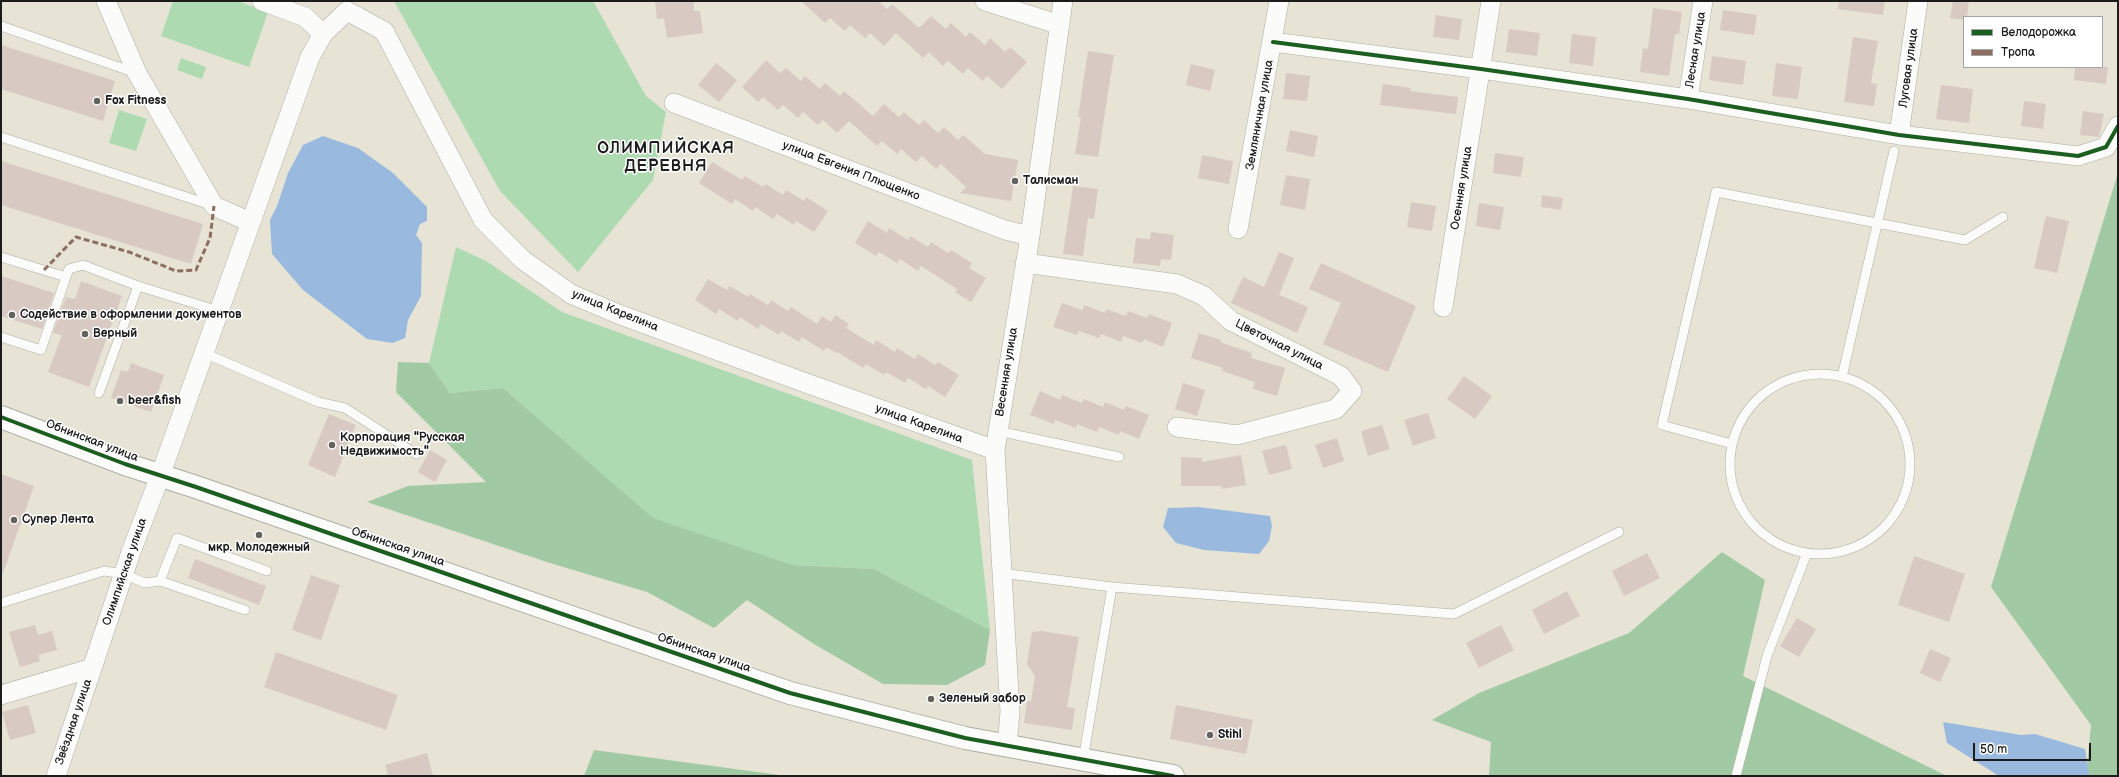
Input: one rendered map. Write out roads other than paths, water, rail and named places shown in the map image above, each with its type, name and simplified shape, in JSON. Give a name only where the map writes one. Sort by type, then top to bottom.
[{"type":"street","points":[[106,1],[137,73],[214,206],[250,222]]},
{"type":"street","points":[[262,1],[305,17],[323,34]]},
{"type":"street","points":[[985,1],[1060,26]]},
{"type":"street","name":"Весенняя улица","points":[[1007,746],[1010,712],[995,450],[1030,236],[1063,1]]},
{"type":"street","name":"Земляничная улица","points":[[1238,229],[1273,42],[1279,1]]},
{"type":"street","name":"Осенняя улица","points":[[1443,307],[1491,1]]},
{"type":"street","name":"Лесная улица","points":[[1688,99],[1703,1]]},
{"type":"street","name":"Луговая улица","points":[[1896,143],[1918,1]]},
{"type":"street","name":"Олимпийская улица","points":[[92,668],[124,574],[310,57],[323,34],[348,6]]},
{"type":"street","name":"улица Карелина","points":[[348,6],[384,31],[483,220],[523,260],[571,294],[618,314],[995,450]]},
{"type":"street","points":[[1273,42],[1481,69],[1688,99],[1896,143],[2078,156],[2106,147],[2118,126]]},
{"type":"street","name":"улица Евгения Плющенко","points":[[674,104],[1005,230],[1030,236]]},
{"type":"street","name":"Цветочная улица","points":[[1025,263],[1177,284],[1204,296],[1231,321],[1341,376],[1352,391],[1336,409],[1237,435],[1177,428]]},
{"type":"street","name":"Обнинская улица","points":[[1,417],[160,476],[790,693],[965,738],[1173,776]]},
{"type":"street","points":[[1,695],[92,668]]},
{"type":"street","name":"Звёздная улица","points":[[56,776],[92,668]]},
{"type":"lane","points":[[1,26],[137,73]]},
{"type":"lane","points":[[1,136],[214,206]]},
{"type":"lane","points":[[1842,377],[1896,143]]},
{"type":"lane","points":[[1732,444],[1662,425],[1716,192],[1878,222],[1964,240],[2003,216]]},
{"type":"lane","points":[[1,257],[66,277]]},
{"type":"lane","points":[[1,337],[42,350],[69,270],[83,265],[138,286],[219,311]]},
{"type":"lane","points":[[99,393],[138,286]]},
{"type":"lane","points":[[204,353],[318,402],[345,408],[416,454]]},
{"type":"lane","points":[[1818,374],[1842,377],[1862,384],[1874,392],[1895,414],[1907,440],[1910,455],[1908,485],[1896,512],[1877,534],[1864,543],[1836,553],[1807,554],[1792,550],[1772,540],[1755,527],[1745,515],[1738,502],[1732,481],[1730,458],[1732,444],[1737,430],[1753,404],[1776,386],[1804,376],[1818,374]]},
{"type":"lane","points":[[998,431],[1119,457]]},
{"type":"lane","points":[[1002,573],[1112,587],[1454,614],[1619,532]]},
{"type":"lane","points":[[160,581],[177,538],[267,571]]},
{"type":"lane","points":[[1736,776],[1767,656],[1807,554]]},
{"type":"lane","points":[[1,603],[104,571],[124,574],[146,583],[160,581],[245,610]]},
{"type":"lane","points":[[1084,760],[1112,587]]},
{"type":"water","points":[[323,136],[358,148],[393,173],[427,207],[427,221],[420,224],[416,235],[422,243],[421,296],[408,320],[405,338],[393,343],[367,339],[303,290],[272,254],[270,220],[277,206],[288,173],[303,145]]},
{"type":"water","points":[[1199,507],[1270,516],[1272,526],[1269,541],[1259,554],[1204,550],[1176,543],[1163,527],[1168,508]]},
{"type":"water","points":[[1943,722],[2021,735],[2035,734],[2085,749],[2089,776],[1999,776],[1947,743]]},
{"type":"place","name":"Fox Fitness","points":[[97,101]]},
{"type":"place","name":"Талисман","points":[[1015,181]]},
{"type":"place","name":"Содействие в оформлении документов","points":[[12,315]]},
{"type":"place","name":"Верный","points":[[85,334]]},
{"type":"place","name":"beer&fish","points":[[120,401]]},
{"type":"place","name":"Корпорация \"Русская Недвижимость\"","points":[[332,445]]},
{"type":"place","name":"Супер Лента","points":[[14,520]]},
{"type":"place","name":"мкр. Молодежный","points":[[259,535]]},
{"type":"place","name":"Зеленый забор","points":[[931,699]]},
{"type":"place","name":"Stihl","points":[[1210,735]]},
{"type":"district","name":"ОЛИМПИЙСКАЯ ДЕРЕВНЯ","points":[[666,158]]}]
